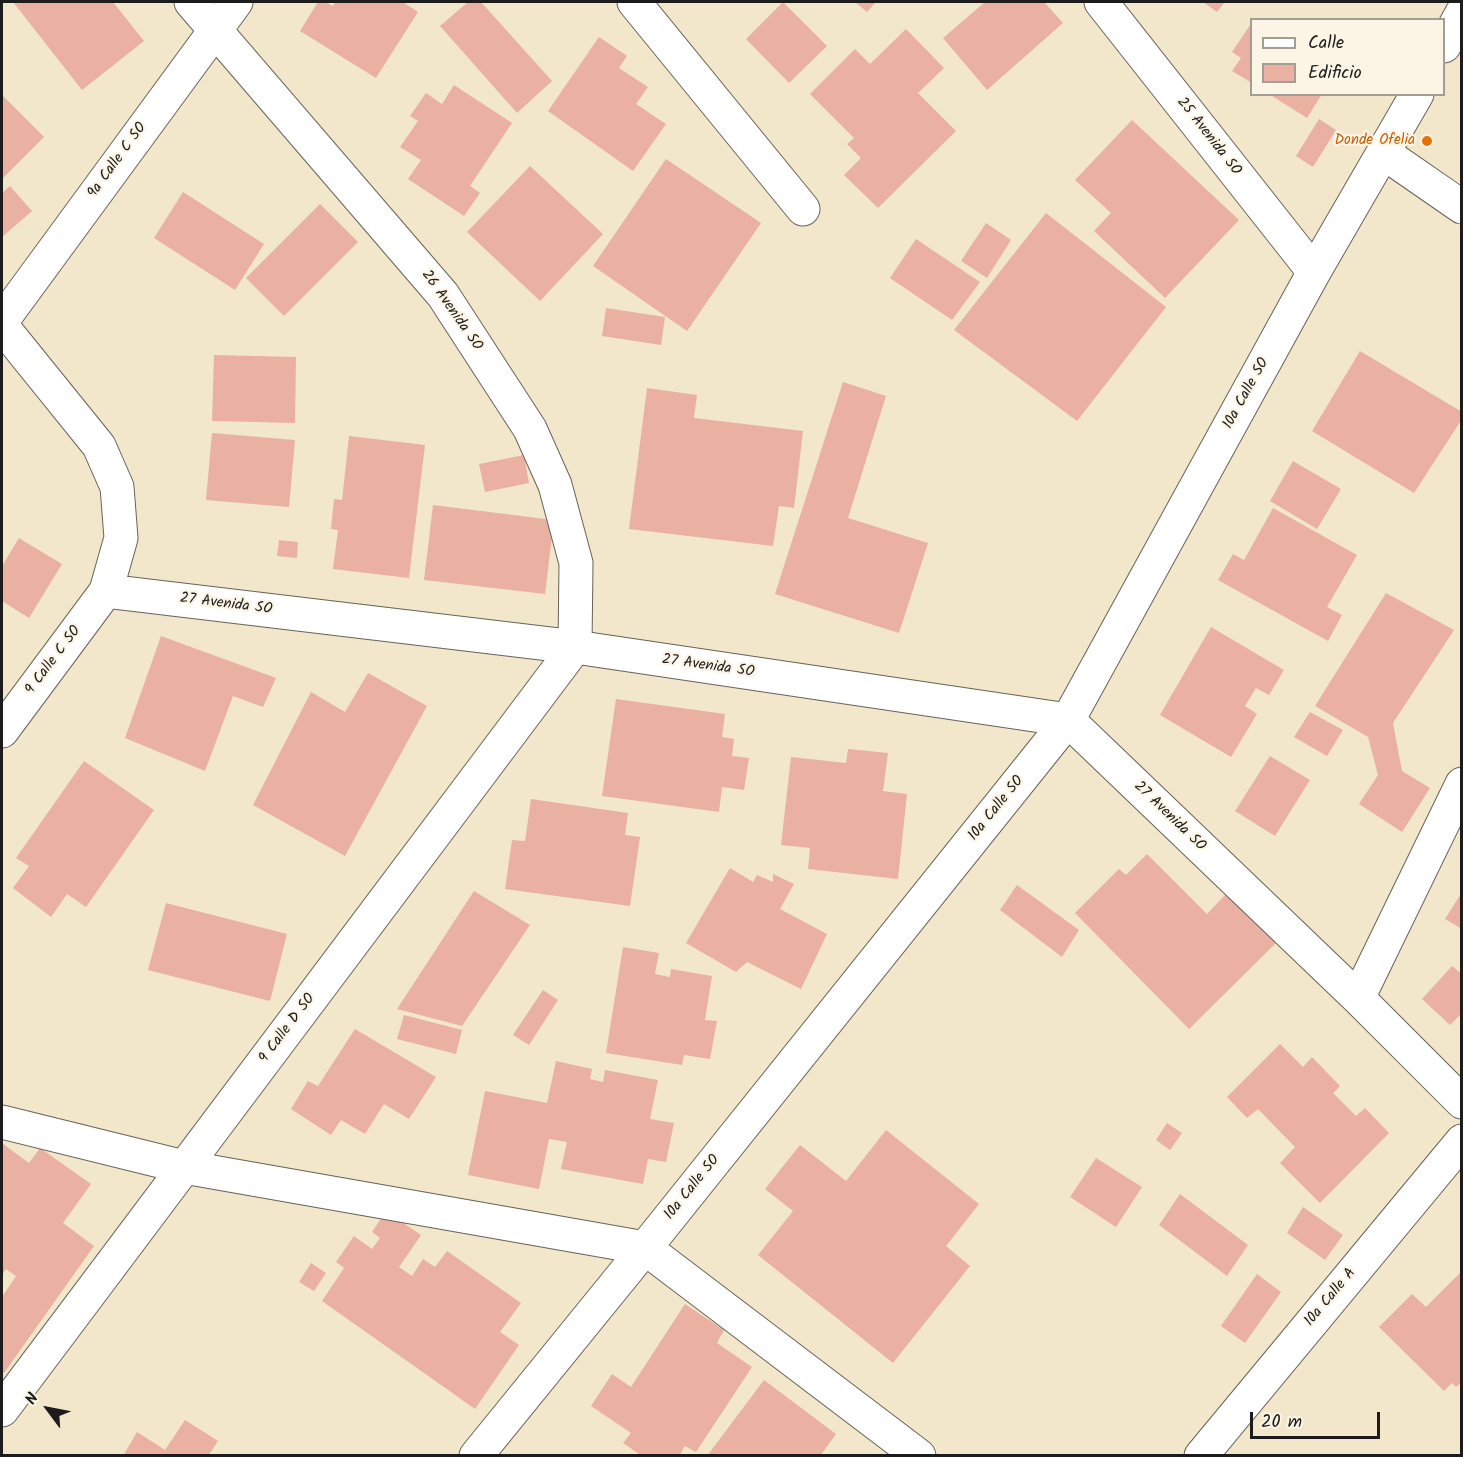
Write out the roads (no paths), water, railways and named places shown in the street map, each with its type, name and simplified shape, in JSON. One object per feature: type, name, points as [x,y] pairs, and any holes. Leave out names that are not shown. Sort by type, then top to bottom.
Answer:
[{"type":"street","name":"26 Avenida SO","points":[[191,2],[216,28],[443,295],[530,429],[555,485],[576,563],[574,647]]},
{"type":"street","name":"9a Calle C SO","points":[[2,321],[236,2]]},
{"type":"street","points":[[634,2],[803,209]]},
{"type":"street","name":"25 Avenida SO","points":[[1101,2],[1314,272]]},
{"type":"street","points":[[1445,42],[1461,13]]},
{"type":"street","name":"10a Calle SO","points":[[476,1455],[1068,720],[1314,272],[1416,96]]},
{"type":"street","points":[[1384,153],[1461,207]]},
{"type":"street","points":[[2,326],[99,446],[117,487],[121,538],[106,591]]},
{"type":"street","name":"27 Avenida SO","points":[[106,591],[574,647],[1068,720],[1358,998],[1461,1102]]},
{"type":"street","name":"9 Calle C SO","points":[[2,731],[106,591]]},
{"type":"street","name":"9 Calle D SO","points":[[2,1410],[574,647]]},
{"type":"street","points":[[1358,998],[1461,784]]},
{"type":"street","points":[[2,1122],[184,1167],[645,1248],[919,1455]]},
{"type":"street","name":"10a Calle A","points":[[1200,1455],[1461,1141]]},
{"type":"place","name":"Donde Ofelia","points":[[1427,141]]}]
